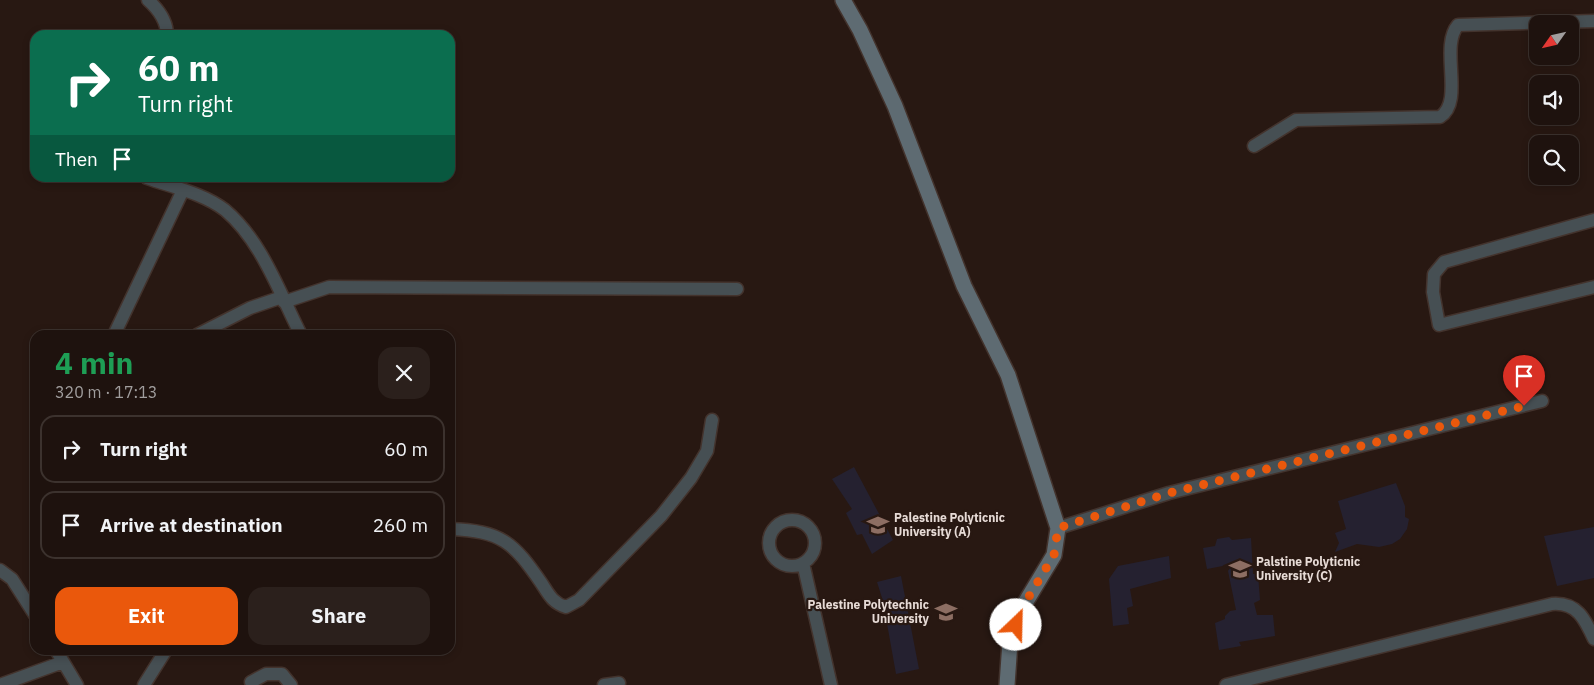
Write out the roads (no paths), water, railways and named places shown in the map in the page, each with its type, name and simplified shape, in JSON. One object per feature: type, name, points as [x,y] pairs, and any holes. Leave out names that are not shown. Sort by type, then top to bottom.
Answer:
[{"type":"street","points":[[148,0],[163,18],[167,30]]},
{"type":"street","points":[[843,0],[860,30],[895,106],[964,286],[1008,375],[1058,528],[1054,555],[1022,608],[1010,642],[1007,685]]},
{"type":"street","points":[[1254,146],[1296,120],[1434,118],[1443,115],[1450,103],[1451,39],[1458,25],[1594,21]]},
{"type":"street","points":[[159,182],[203,197],[224,210],[239,224],[258,250],[298,330]]},
{"type":"street","points":[[116,330],[183,190]]},
{"type":"street","points":[[1594,220],[1444,262],[1434,274],[1433,292],[1440,325],[1594,287]]},
{"type":"street","points":[[207,330],[250,308],[329,287],[737,289]]},
{"type":"street","points":[[1058,528],[1169,493],[1542,401]]},
{"type":"street","points":[[455,529],[478,530],[505,539],[525,559],[555,603],[566,607],[579,600],[661,516],[691,478],[707,451],[712,420]]},
{"type":"street","points":[[803,563],[831,685]]},
{"type":"street","points":[[0,570],[12,579],[30,607]]},
{"type":"street","points":[[1226,685],[1552,604],[1566,605],[1578,612],[1587,623],[1594,639]]},
{"type":"street","points":[[59,655],[77,685]]},
{"type":"street","points":[[144,685],[163,655]]},
{"type":"street","points":[[0,685],[64,662]]},
{"type":"street","points":[[251,682],[266,674],[282,674],[291,685]]},
{"type":"street","points":[[604,685],[620,683]]},
{"type":"place","name":"Palestine Polyticnic University (A)","points":[[878,525]]},
{"type":"place","name":"Palstine Polyticnic University (C)","points":[[1240,569]]},
{"type":"place","name":"Palestine Polytechnic University","points":[[946,612]]}]
